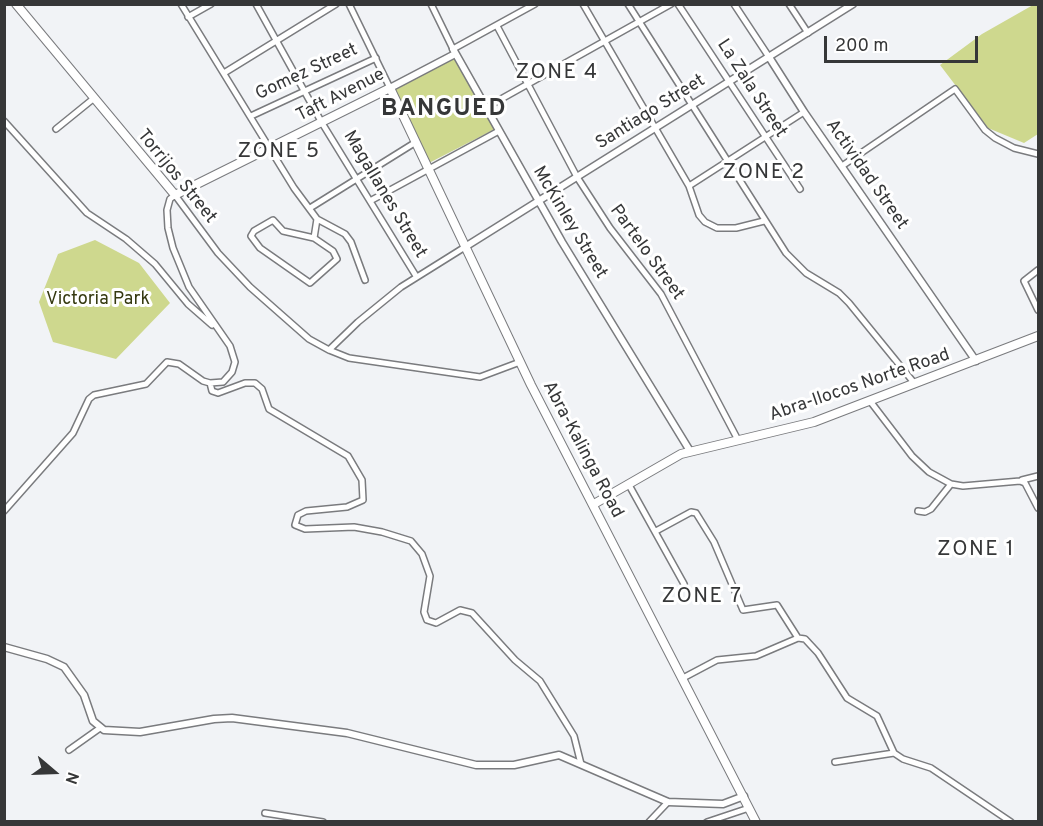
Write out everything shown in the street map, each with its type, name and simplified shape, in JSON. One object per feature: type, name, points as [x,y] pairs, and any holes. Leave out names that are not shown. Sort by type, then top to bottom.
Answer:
[{"type":"main road","name":"Torrijos Street","points":[[16,4],[175,195]]},
{"type":"main road","name":"Taft Avenue","points":[[175,195],[390,88]]},
{"type":"main road","name":"Abra-Kalinga Road","points":[[390,88],[520,362],[756,822]]},
{"type":"main road","name":"Abra-Ilocos Norte Road","points":[[594,504],[690,451],[706,450],[738,440],[779,432],[870,401],[1038,336]]},
{"type":"street","points":[[181,4],[270,149],[317,219],[349,238],[365,280]]},
{"type":"street","points":[[189,17],[211,4]]},
{"type":"street","name":"Magallanes Street","points":[[256,4],[322,123],[416,276]]},
{"type":"street","points":[[224,73],[336,4]]},
{"type":"street","points":[[349,4],[390,88]]},
{"type":"street","name":"McKinley Street","points":[[431,4],[497,132],[690,451]]},
{"type":"street","name":"Taft Avenue","points":[[390,88],[535,4]]},
{"type":"street","points":[[583,4],[689,186],[695,210],[711,226],[736,228],[764,221]]},
{"type":"street","points":[[628,4],[726,162],[786,253],[806,273],[839,293],[849,303],[915,384]]},
{"type":"street","points":[[485,108],[640,23],[670,4]]},
{"type":"street","name":"La Zala Street","points":[[678,4],[800,189]]},
{"type":"street","name":"Actividad Street","points":[[734,4],[804,112],[976,361]]},
{"type":"street","points":[[789,4],[808,33]]},
{"type":"street","name":"Santiago Street","points":[[465,247],[853,4]]},
{"type":"street","name":"Partelo Street","points":[[497,26],[577,177],[610,228],[661,294],[738,440]]},
{"type":"street","name":"Gomez Street","points":[[251,116],[376,58]]},
{"type":"street","points":[[842,166],[955,89],[986,130],[995,138],[1014,148],[1038,154]]},
{"type":"street","points":[[56,129],[93,99]]},
{"type":"street","points":[[689,186],[804,112]]},
{"type":"street","points":[[4,121],[87,213],[148,258],[188,304],[216,327]]},
{"type":"street","points":[[370,201],[429,171],[497,132]]},
{"type":"street","points":[[310,208],[416,142]]},
{"type":"street","points":[[4,511],[73,433],[94,395],[146,384],[167,362],[179,364],[203,381],[210,383],[223,382],[235,367],[230,346],[189,287],[173,248],[168,228],[167,210],[175,195]]},
{"type":"street","name":"Torrijos Street","points":[[175,195],[218,253],[250,287],[309,339],[329,350],[349,358],[480,376],[520,362]]},
{"type":"street","points":[[314,238],[317,219]]},
{"type":"street","points":[[273,220],[282,231],[314,238],[333,251],[337,259],[310,283],[260,248],[251,235],[273,220]]},
{"type":"street","points":[[329,350],[358,322],[416,276],[465,247]]},
{"type":"street","points":[[1038,270],[1024,282],[1038,307]]},
{"type":"street","points":[[210,383],[212,391],[218,393],[245,383],[260,385],[270,410],[348,456],[362,480],[365,493],[363,500],[347,507],[306,511],[298,515],[295,525],[305,529],[354,527],[411,541],[422,554],[430,576],[430,587],[424,612],[427,620],[436,623],[460,610],[472,613],[515,660],[540,681],[574,736],[580,764]]},
{"type":"street","points":[[870,401],[921,465],[951,484],[969,486],[1038,476]]},
{"type":"street","points":[[1020,480],[1025,483],[1038,508]]},
{"type":"street","points":[[918,511],[925,512],[931,509],[951,484]]},
{"type":"street","points":[[629,485],[684,584]]},
{"type":"street","points":[[656,531],[691,512],[696,513],[714,542],[741,609],[747,611],[777,605],[798,638],[808,642],[818,653],[847,698],[877,716],[894,753],[903,759],[931,768],[1011,822]]},
{"type":"street","points":[[683,678],[717,660],[756,656],[798,638]]},
{"type":"street","points":[[4,647],[47,659],[64,668],[80,688],[93,722],[100,728],[140,732],[214,718],[232,718],[347,733],[476,765],[514,765],[556,755],[668,802],[723,804],[744,796]]},
{"type":"street","points":[[69,750],[100,728]]},
{"type":"street","points":[[835,762],[894,753]]},
{"type":"street","points":[[649,822],[668,802]]},
{"type":"street","points":[[707,822],[710,819],[722,820],[749,808]]},
{"type":"street","points":[[265,813],[323,822]]},
{"type":"green space","points":[[1033,5],[1038,5],[1038,134],[1024,143],[988,128],[940,65],[982,34]]},
{"type":"green space","points":[[454,58],[495,129],[429,163],[395,90]]},
{"type":"green space","name":"Victoria Park","points":[[95,240],[139,263],[170,303],[116,359],[53,342],[39,302],[58,254]]},
{"type":"district","name":"ZONE 4","points":[[557,74]]},
{"type":"district","name":"BANGUED","points":[[444,110]]},
{"type":"district","name":"ZONE 5","points":[[279,153]]},
{"type":"district","name":"ZONE 2","points":[[764,174]]},
{"type":"district","name":"ZONE 1","points":[[976,551]]},
{"type":"district","name":"ZONE 7","points":[[702,598]]}]
